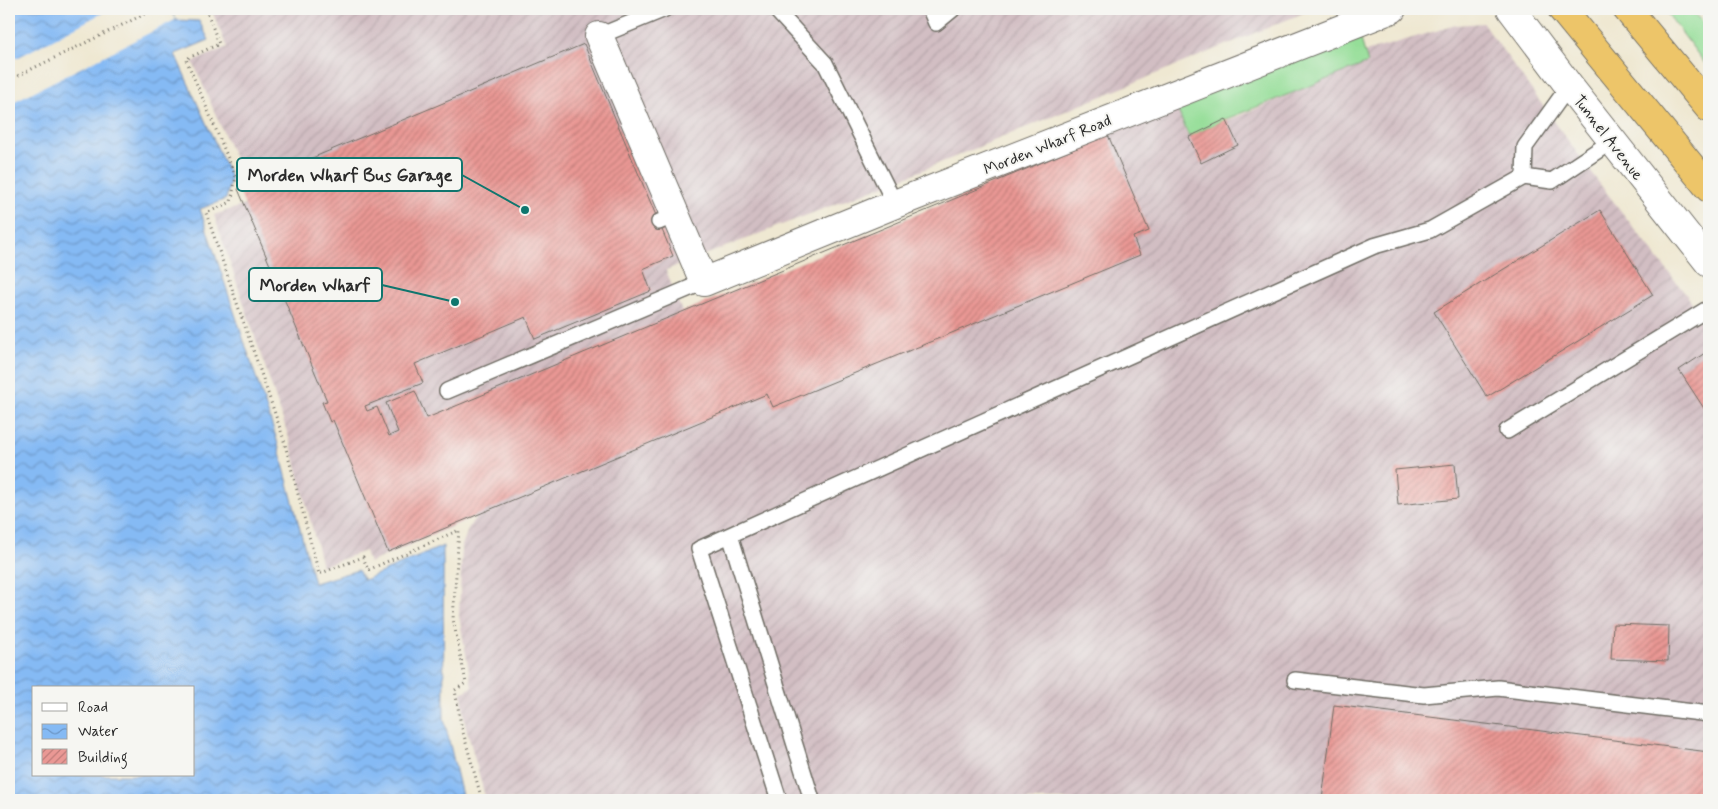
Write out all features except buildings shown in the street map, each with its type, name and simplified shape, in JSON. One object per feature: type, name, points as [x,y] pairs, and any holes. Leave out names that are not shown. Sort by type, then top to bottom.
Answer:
[{"type":"highway","points":[[1562,9],[1709,188]]},
{"type":"highway","points":[[1627,9],[1709,108]]},
{"type":"street","name":"Morden Wharf Road","points":[[704,282],[895,204],[1392,9]]},
{"type":"street","name":"Tunnel Avenue","points":[[1511,9],[1569,86],[1709,263]]},
{"type":"street","points":[[599,36],[609,80],[667,219],[704,282]]},
{"type":"lane","points":[[599,36],[665,9]]},
{"type":"lane","points":[[775,9],[825,63],[895,204]]},
{"type":"lane","points":[[930,9],[936,23],[954,9]]},
{"type":"lane","points":[[1524,178],[1525,147],[1569,86]]},
{"type":"lane","points":[[780,800],[699,549],[1374,246],[1430,230],[1524,178],[1552,180],[1612,141]]},
{"type":"lane","points":[[447,391],[704,282]]},
{"type":"lane","points":[[1508,431],[1709,308]]},
{"type":"lane","points":[[730,535],[812,800]]},
{"type":"lane","points":[[1295,680],[1424,695],[1498,688],[1709,714]]},
{"type":"path","points":[[9,80],[155,9]]},
{"type":"path","points":[[206,9],[219,44],[186,59],[236,177],[231,202],[206,213],[283,437],[319,574],[363,558],[368,570],[459,530],[453,619],[466,683],[455,690],[461,725],[482,800]]},
{"type":"shaded area","points":[[211,9],[1313,9],[918,172],[666,270],[682,312],[1176,106],[1188,137],[1368,62],[1365,52],[1456,25],[1483,23],[1596,179],[1709,324],[1709,800],[486,800],[465,723],[462,693],[472,687],[459,616],[462,546],[468,529],[476,516],[369,563],[365,551],[322,566],[290,441],[214,215],[245,205],[238,189],[246,185],[193,62],[227,47]]},
{"type":"green space","points":[[1664,9],[1688,9],[1709,27],[1709,69]]},
{"type":"green space","points":[[1359,33],[1368,63],[1226,119],[1189,137],[1176,106]]},
{"type":"water","points":[[9,9],[170,9],[176,20],[199,21],[209,40],[175,54],[231,178],[226,199],[200,209],[276,437],[314,583],[358,570],[364,580],[443,546],[444,719],[463,800],[9,800]]},
{"type":"pier","points":[[110,9],[170,9],[175,20],[9,104],[9,55],[17,58]]},
{"type":"place","name":"Morden Wharf Bus Garage","points":[[525,210]]},
{"type":"place","name":"Morden Wharf","points":[[455,302]]}]
